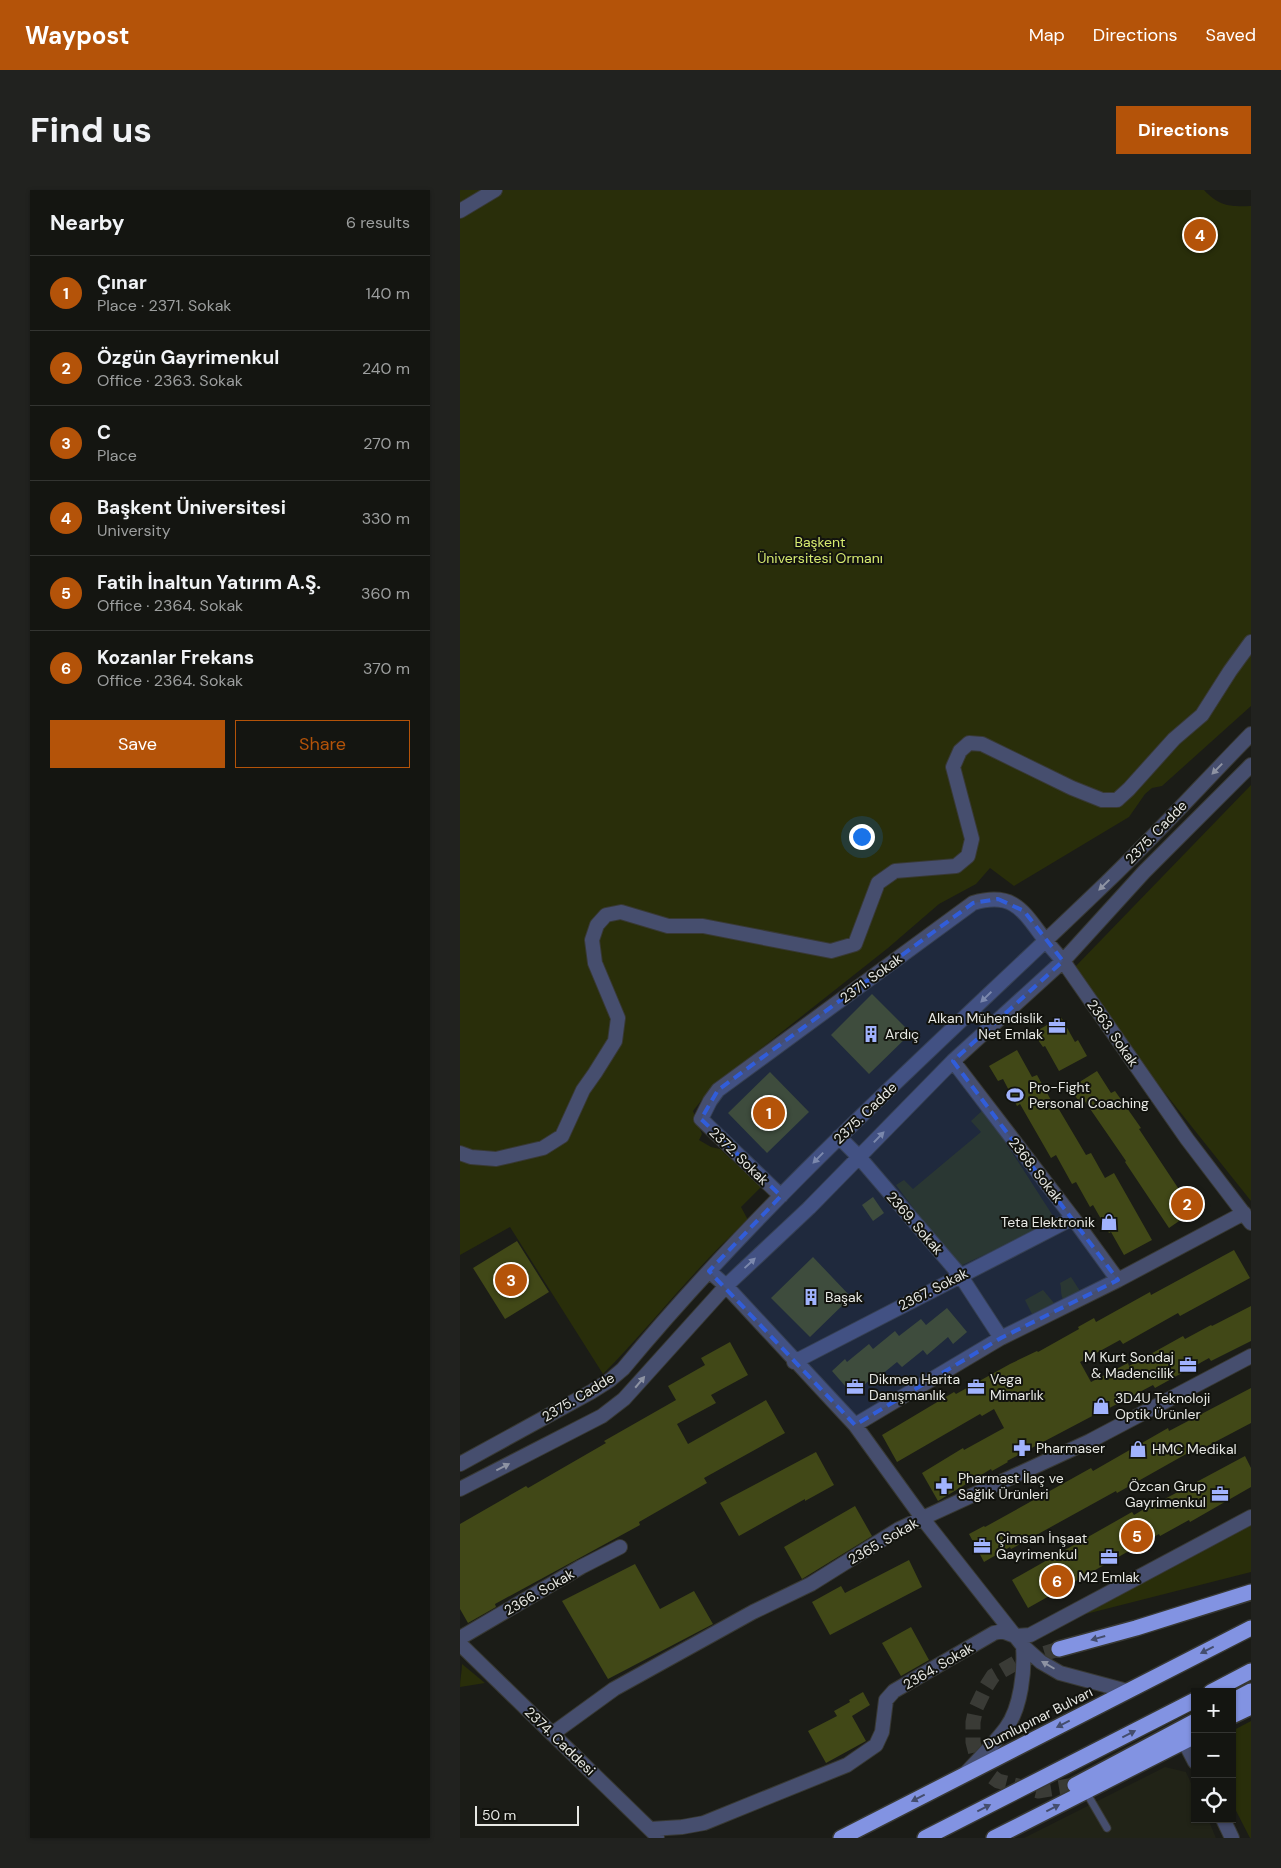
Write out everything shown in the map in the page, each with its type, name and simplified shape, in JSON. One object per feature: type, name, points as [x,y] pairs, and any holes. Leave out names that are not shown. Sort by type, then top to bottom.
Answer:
[{"type":"highway","points":[[1059,1649],[1136,1628],[1251,1592]]},
{"type":"highway","name":"Dumlupınar Bulvarı","points":[[841,1838],[1251,1628]]},
{"type":"highway","points":[[1219,1688],[1251,1672]]},
{"type":"highway","points":[[1236,1699],[1251,1691]]},
{"type":"highway","points":[[925,1838],[1191,1702]]},
{"type":"highway","points":[[1236,1714],[1251,1707]]},
{"type":"highway","points":[[994,1838],[1191,1723]]},
{"type":"highway","points":[[1080,1788],[1190,1738]]},
{"type":"street","points":[[460,211],[495,190]]},
{"type":"street","points":[[460,1153],[471,1157],[496,1159],[543,1148],[562,1136],[583,1090],[596,1073],[615,1041],[618,1018],[595,963],[592,940],[597,925],[606,915],[621,912],[668,926],[703,926],[831,952],[855,944],[878,883],[895,871],[956,866],[968,856],[972,839],[953,767],[960,751],[969,743],[982,744],[1102,800],[1117,800],[1129,790],[1174,738],[1202,715],[1251,642]]},
{"type":"street","name":"2375. Cadde","points":[[460,1464],[610,1380],[623,1369],[709,1271],[781,1196],[1130,859],[1251,734]]},
{"type":"street","name":"2375. Cadde","points":[[460,1489],[614,1408],[638,1386],[726,1286],[809,1208],[953,1061],[1063,961],[1144,872],[1251,765]]},
{"type":"street","name":"2371. Sokak","points":[[703,1113],[718,1090],[973,904],[988,899],[998,899],[1010,903],[1024,912],[1046,940]]},
{"type":"street","name":"2363. Sokak","points":[[1046,940],[1063,961],[1187,1139],[1247,1218]]},
{"type":"street","name":"2368. Sokak","points":[[953,1061],[1118,1280]]},
{"type":"street","name":"2372. Sokak","points":[[703,1113],[702,1119],[708,1127],[781,1196]]},
{"type":"street","name":"2369. Sokak","points":[[840,1137],[960,1275],[1001,1338]]},
{"type":"street","name":"2367. Sokak","points":[[794,1362],[1073,1218]]},
{"type":"street","points":[[855,1426],[1001,1338],[1247,1218]]},
{"type":"street","points":[[709,1271],[726,1286],[855,1426],[923,1519],[1019,1641],[1041,1662],[1060,1673],[1127,1691]]},
{"type":"street","name":"2365. Sokak","points":[[552,1734],[614,1689],[753,1612],[811,1584],[899,1529],[1090,1441],[1251,1356]]},
{"type":"street","name":"2364. Sokak","points":[[655,1834],[704,1823],[847,1765],[876,1745],[882,1732],[886,1700],[894,1691],[994,1633],[1002,1631],[1019,1641],[1251,1518]]},
{"type":"street","name":"2366. Sokak","points":[[460,1638],[581,1567],[620,1547]]},
{"type":"street","points":[[964,1775],[1007,1727],[1012,1716],[1025,1665],[1019,1641]]},
{"type":"street","name":"2374. Caddesi","points":[[460,1644],[655,1834]]},
{"type":"street","points":[[1225,1823],[1232,1838]]},
{"type":"lane","points":[[1080,1788],[1107,1828]]},
{"type":"highlighted area","points":[[998,899],[1024,911],[1063,961],[953,1061],[1118,1280],[1001,1338],[855,1425],[709,1271],[781,1196],[701,1119],[718,1090],[973,903]]},
{"type":"shaded area","points":[[1165,1767],[1186,1772],[1191,1783],[1191,1823],[1210,1823],[1216,1838],[1024,1838]]},
{"type":"green space","name":"Başkent Üniversitesi Ormanı","points":[[460,190],[1204,190],[1225,204],[1251,206],[1251,706],[1162,786],[1152,788],[1145,794],[1129,817],[1014,886],[990,868],[976,884],[939,904],[888,948],[711,1088],[693,1111],[702,1134],[699,1140],[711,1147],[720,1149],[761,1187],[741,1207],[748,1220],[692,1276],[603,1374],[510,1227],[460,1255]]},
{"type":"green space","points":[[1251,785],[1251,1201],[1121,1038],[1075,967]]},
{"type":"green space","points":[[984,1109],[1053,1216],[1050,1224],[958,1267],[896,1185],[904,1180],[913,1189],[981,1132],[971,1121]]},
{"type":"green space","points":[[1071,1277],[1080,1291],[1063,1299],[1060,1283]]},
{"type":"green space","points":[[1043,1290],[1054,1303],[1032,1314],[1025,1300]]},
{"type":"green space","points":[[1251,1524],[1251,1572],[1074,1617]]},
{"type":"green space","points":[[462,1664],[485,1683],[460,1687]]},
{"type":"green space","points":[[1251,1721],[1251,1838],[1236,1811],[1236,1729]]},
{"type":"building","name":"Ardıç","points":[[872,994],[911,1033],[869,1074],[831,1035]]},
{"type":"building","points":[[1061,1017],[1075,1042],[1078,1040],[1087,1056],[1059,1071],[1045,1046],[1043,1047],[1033,1033]]},
{"type":"building","points":[[1017,1050],[1032,1077],[1037,1075],[1086,1155],[1091,1153],[1105,1178],[1114,1173],[1152,1240],[1124,1255],[1093,1205],[1090,1207],[1076,1182],[1072,1184],[1056,1155],[1051,1158],[1020,1104],[1017,1106],[1003,1079],[998,1081],[989,1066]]},
{"type":"building","points":[[1097,1071],[1111,1093],[1115,1091],[1141,1128],[1139,1129],[1184,1197],[1186,1196],[1195,1210],[1169,1228],[1084,1100],[1080,1103],[1070,1088]]},
{"type":"building","points":[[770,1072],[809,1112],[767,1153],[728,1113]]},
{"type":"building","points":[[873,1197],[884,1213],[873,1221],[862,1205]]},
{"type":"building","points":[[517,1241],[549,1292],[505,1319],[473,1268]]},
{"type":"building","points":[[1234,1250],[1250,1278],[1180,1316],[1178,1313],[1123,1344],[1120,1340],[1080,1362],[1091,1382],[1128,1363],[1129,1366],[1183,1336],[1185,1339],[1251,1306],[1251,1341],[1211,1361],[1209,1358],[1155,1388],[1153,1385],[1098,1413],[1007,1461],[992,1471],[991,1469],[938,1501],[922,1473],[963,1448],[964,1450],[1004,1428],[994,1409],[982,1416],[980,1414],[897,1462],[882,1435],[954,1392],[956,1394],[1010,1364],[1038,1352],[1079,1329],[1078,1327],[1094,1318],[1096,1322],[1150,1292],[1151,1295]]},
{"type":"building","name":"Başak","points":[[813,1257],[851,1297],[810,1337],[771,1298]]},
{"type":"building","points":[[947,1308],[967,1332],[953,1344],[948,1337],[927,1355],[923,1350],[902,1367],[897,1362],[875,1380],[873,1377],[853,1395],[832,1371],[845,1359],[847,1362],[869,1344],[873,1349],[895,1331],[899,1336],[921,1319],[926,1325]]},
{"type":"building","points":[[730,1342],[748,1375],[711,1395],[716,1403],[677,1424],[688,1444],[766,1400],[785,1433],[704,1478],[707,1483],[639,1522],[640,1525],[495,1604],[496,1607],[468,1623],[460,1609],[460,1524],[526,1486],[528,1488],[606,1443],[604,1441],[676,1400],[668,1386],[705,1365],[701,1358]]},
{"type":"building","points":[[1251,1388],[1251,1423],[1196,1452],[1195,1449],[1117,1493],[1116,1491],[984,1562],[969,1534],[1091,1468],[1093,1471],[1168,1428],[1169,1431]]},
{"type":"building","points":[[816,1452],[834,1485],[739,1536],[720,1503]]},
{"type":"building","points":[[1245,1456],[1251,1468],[1251,1487],[1190,1522],[1189,1520],[1160,1536],[1159,1534],[1028,1608],[1012,1580],[1132,1512],[1134,1515]]},
{"type":"building","points":[[855,1506],[872,1536],[802,1579],[784,1547]]},
{"type":"building","points":[[909,1560],[922,1587],[830,1635],[812,1602],[841,1586],[845,1593]]},
{"type":"building","points":[[635,1564],[660,1609],[694,1591],[713,1624],[608,1679],[562,1601]]},
{"type":"building","points":[[911,1627],[929,1660],[901,1676],[882,1643]]},
{"type":"building","points":[[863,1692],[870,1705],[852,1716],[866,1741],[826,1763],[808,1731],[837,1716],[834,1711]]},
{"type":"tunnel","points":[[1059,1649],[1019,1661],[993,1676],[976,1708],[973,1722],[973,1742],[977,1758],[987,1773],[998,1781],[1038,1791],[1075,1785]]},
{"type":"place","name":"Başkent Üniversitesi","points":[[1200,235]]},
{"type":"place","name":"Alkan Mühendislik Net Emlak","points":[[1057,1026]]},
{"type":"place","name":"Ardıç","points":[[871,1034]]},
{"type":"place","name":"Pro-Fight Personal Coaching","points":[[1015,1095]]},
{"type":"place","name":"Çınar","points":[[769,1113]]},
{"type":"place","name":"Özgün Gayrimenkul","points":[[1187,1204]]},
{"type":"place","name":"Teta Elektronik","points":[[1109,1222]]},
{"type":"place","name":"C","points":[[511,1280]]},
{"type":"place","name":"Başak","points":[[811,1297]]},
{"type":"place","name":"M Kurt Sondaj & Madencilik","points":[[1188,1365]]},
{"type":"place","name":"Dikmen Harita Danışmanlık","points":[[855,1387]]},
{"type":"place","name":"Vega Mimarlık","points":[[976,1387]]},
{"type":"place","name":"3D4U Teknoloji Optik Ürünler","points":[[1101,1406]]},
{"type":"place","name":"Pharmaser","points":[[1022,1448]]},
{"type":"place","name":"HMC Medikal","points":[[1138,1449]]},
{"type":"place","name":"Pharmast İlaç ve Sağlık Ürünleri","points":[[944,1486]]},
{"type":"place","name":"Özcan Grup Gayrimenkul","points":[[1220,1494]]},
{"type":"place","name":"Fatih İnaltun Yatırım A.Ş.","points":[[1137,1536]]},
{"type":"place","name":"Çimsan İnşaat Gayrimenkul","points":[[982,1546]]},
{"type":"place","name":"M2 Emlak","points":[[1109,1557]]},
{"type":"place","name":"Kozanlar Frekans","points":[[1057,1581]]}]
